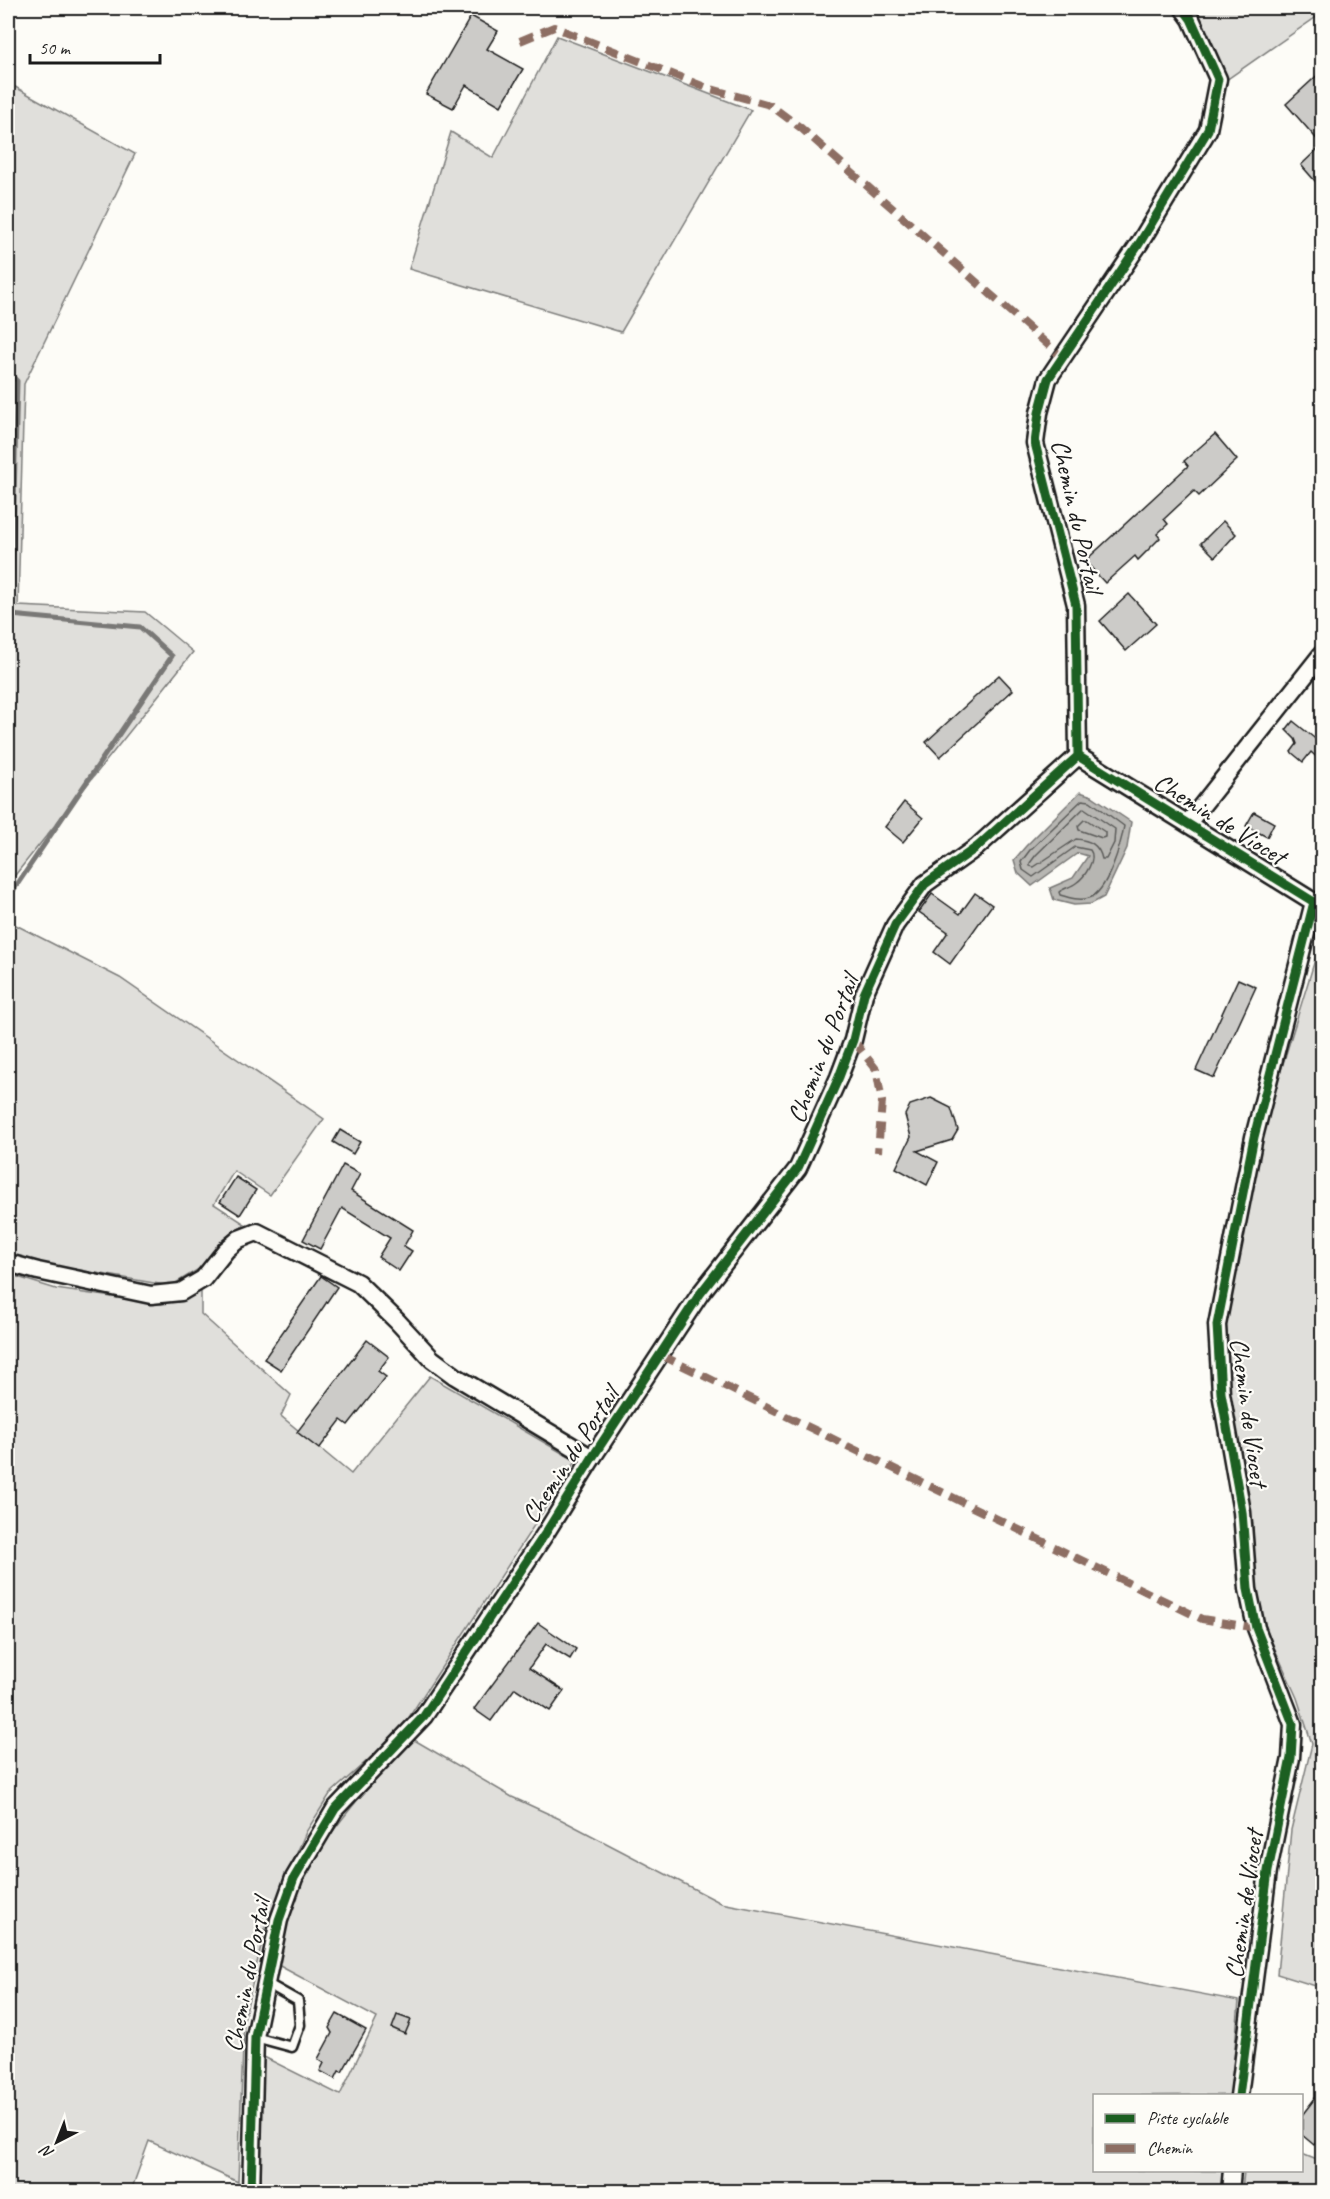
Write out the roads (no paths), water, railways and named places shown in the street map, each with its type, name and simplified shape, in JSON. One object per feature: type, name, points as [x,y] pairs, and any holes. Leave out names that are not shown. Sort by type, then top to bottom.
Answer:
[{"type":"street","name":"Chemin du Portail","points":[[251,2192],[255,2037],[279,1920],[294,1878],[335,1809],[424,1716],[700,1294],[798,1167],[839,1077],[853,1040],[864,994],[895,925],[925,884],[977,848],[1078,756],[1076,605],[1035,443],[1039,413],[1048,379],[1139,244],[1208,130],[1218,79],[1191,19],[1183,8]]},
{"type":"street","points":[[1188,823],[1323,654]]},
{"type":"street","name":"Chemin de Viocet","points":[[1078,756],[1318,905],[1254,1137],[1217,1325],[1221,1393],[1242,1512],[1248,1589],[1256,1628],[1293,1724],[1291,1758],[1268,1871],[1239,2094]]},
{"type":"street","points":[[8,1263],[150,1295],[181,1292],[203,1279],[226,1250],[239,1239],[257,1232],[358,1283],[432,1359],[455,1376],[592,1458]]},
{"type":"street","points":[[1230,2192],[1232,2172]]},
{"type":"lane","points":[[255,2037],[292,2047],[300,2025],[298,2001],[266,1983]]},
{"type":"water","points":[[1080,792],[1092,796],[1131,822],[1127,848],[1104,897],[1091,904],[1074,905],[1054,900],[1050,888],[1073,878],[1088,856],[1078,853],[1032,886],[1018,873],[1014,860]]},
{"type":"waterway","points":[[8,372],[17,381],[11,615],[140,627],[172,656],[8,898]]}]
